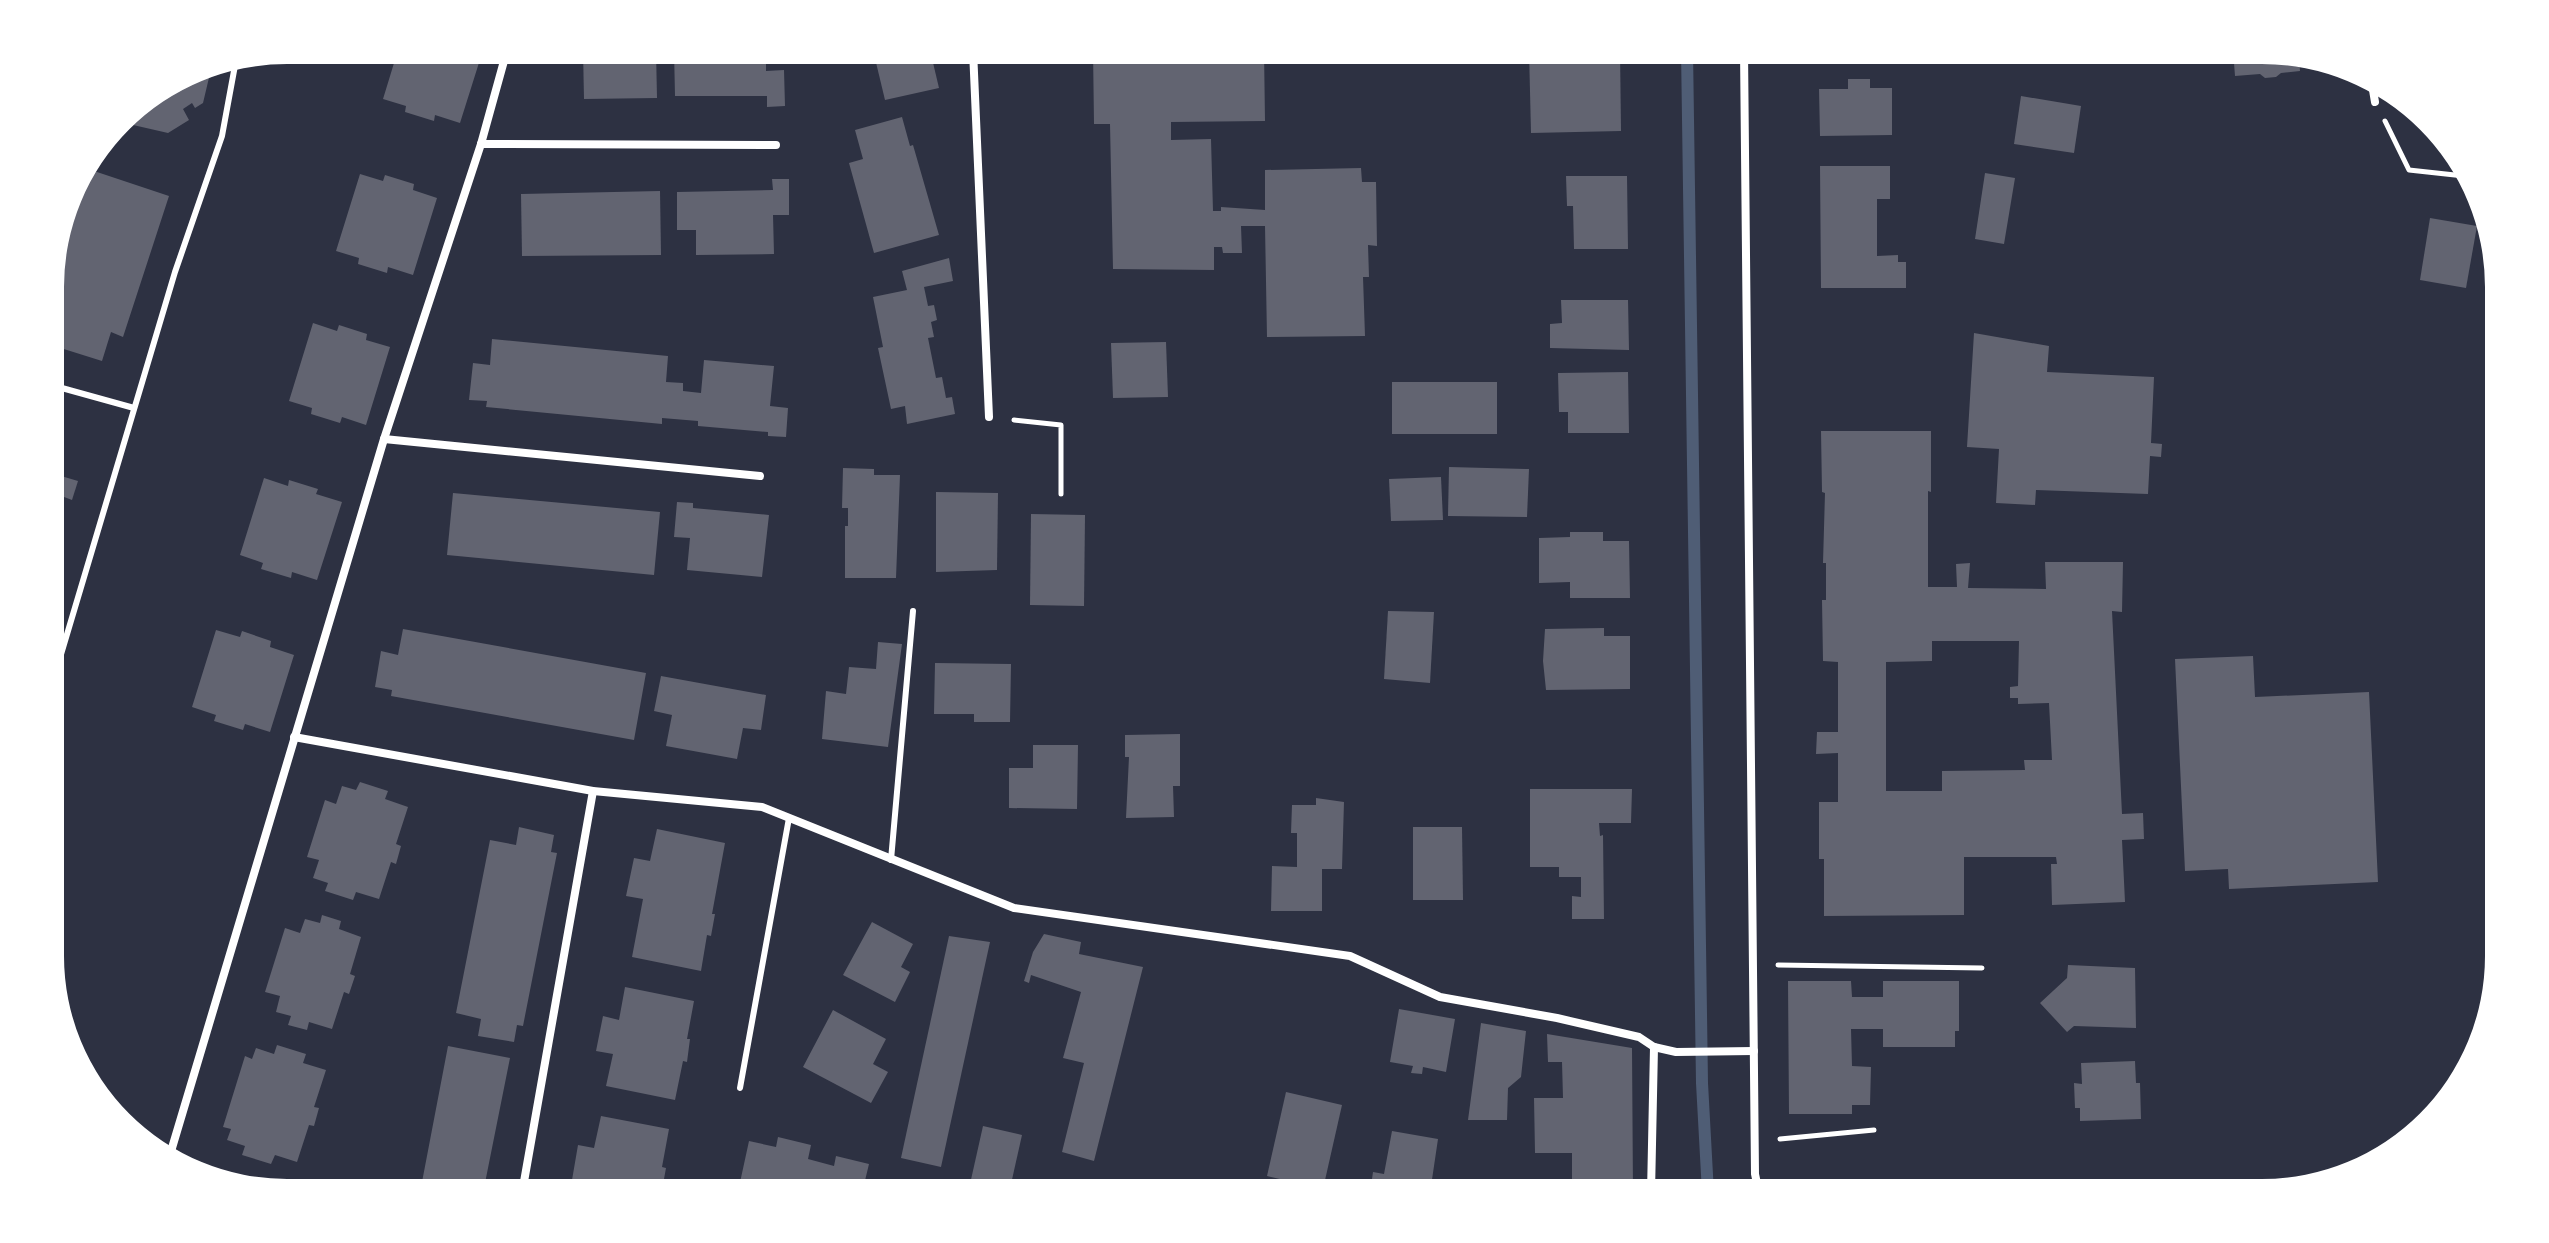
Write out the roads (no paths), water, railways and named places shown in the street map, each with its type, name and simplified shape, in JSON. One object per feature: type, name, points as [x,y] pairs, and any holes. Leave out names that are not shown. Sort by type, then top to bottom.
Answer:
[{"type":"street","points":[[172,1147],[384,439],[481,144],[503,64]]},
{"type":"street","points":[[974,64],[989,417]]},
{"type":"street","points":[[1744,64],[1756,1179]]},
{"type":"street","points":[[2374,94],[2375,102]]},
{"type":"street","points":[[481,144],[776,145]]},
{"type":"street","points":[[384,439],[760,476]]},
{"type":"street","points":[[294,737],[593,791],[762,807],[1014,908],[1350,956],[1440,997],[1571,1021],[1639,1037],[1654,1047],[1676,1052],[1754,1051]]},
{"type":"street","points":[[524,1179],[593,791]]},
{"type":"street","points":[[1651,1179],[1654,1047]]},
{"type":"lane","points":[[64,644],[175,272],[222,136],[234,71]]},
{"type":"lane","points":[[64,389],[134,408]]},
{"type":"lane","points":[[891,860],[913,611]]},
{"type":"lane","points":[[740,1088],[789,818]]},
{"type":"waterway","points":[[1687,64],[1702,1083],[1707,1179]]}]
